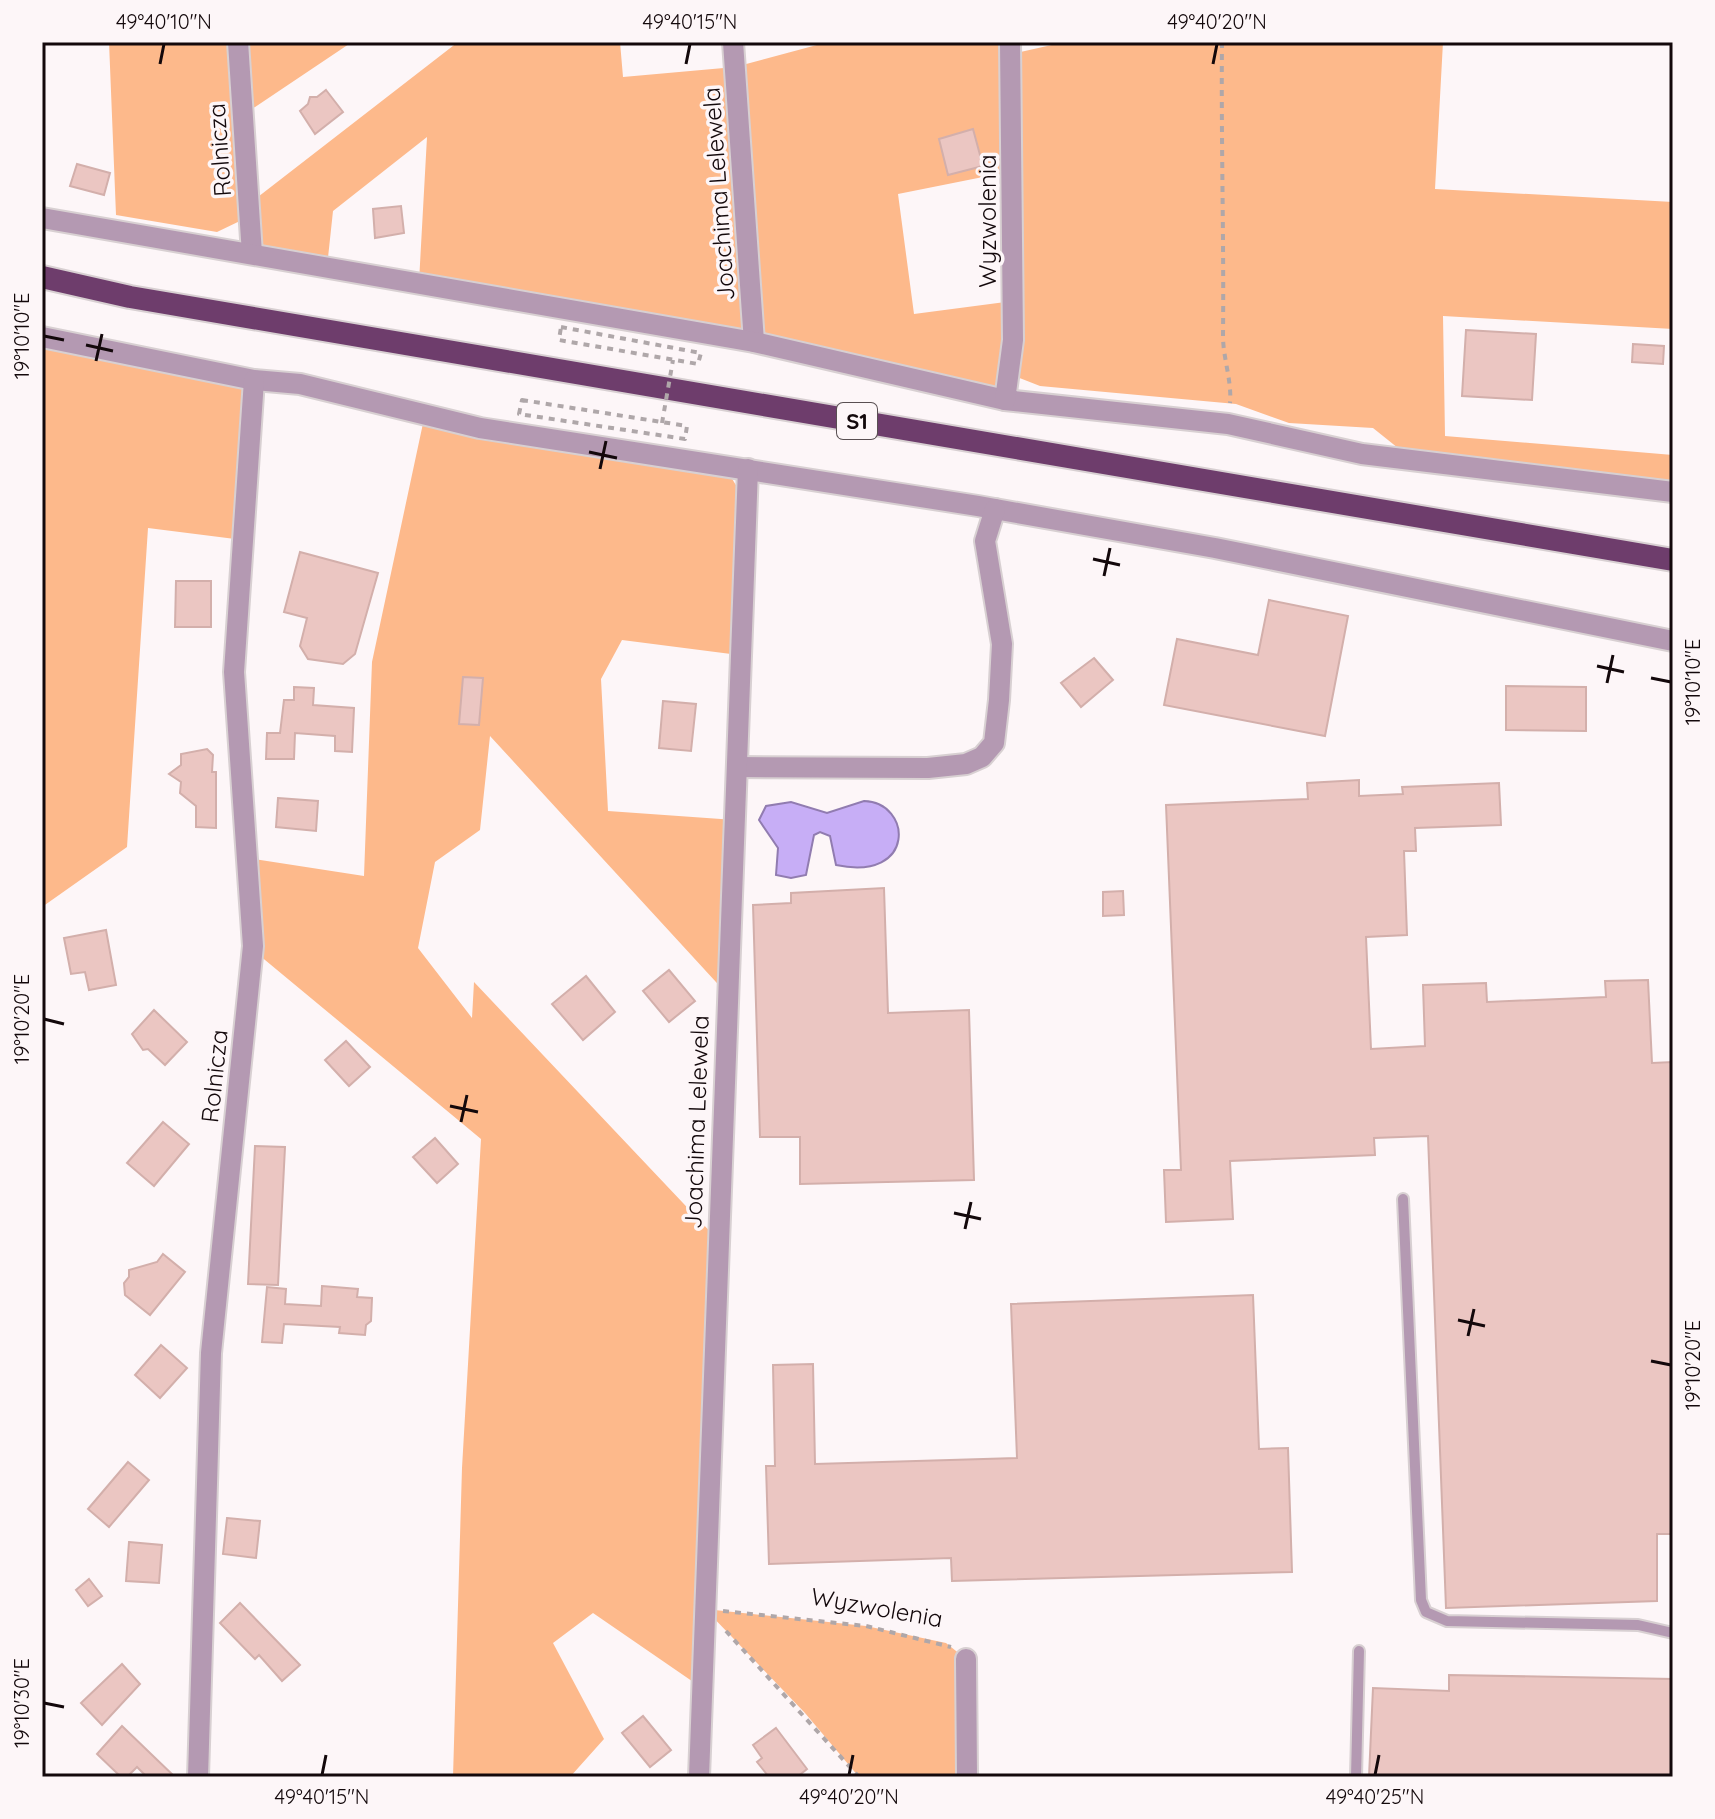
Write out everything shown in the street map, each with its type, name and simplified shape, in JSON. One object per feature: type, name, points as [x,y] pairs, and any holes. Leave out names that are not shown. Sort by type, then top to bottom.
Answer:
[{"type":"highway","name":"S1","points":[[42,277],[130,297],[1673,560]]},
{"type":"street","name":"Rolnicza","points":[[238,42],[252,254]]},
{"type":"street","name":"Joachima Lelewela","points":[[733,42],[754,342]]},
{"type":"street","name":"Wyzwolenia","points":[[1005,400],[1013,340],[1010,42]]},
{"type":"street","points":[[42,218],[79,228],[252,254],[754,342],[1005,400],[1228,424],[1362,454],[1673,492]]},
{"type":"street","points":[[42,337],[254,380],[300,384],[480,428],[995,509],[1215,548],[1673,641]]},
{"type":"street","name":"Rolnicza","points":[[198,1777],[211,1353],[253,946],[234,672],[254,380]]},
{"type":"street","name":"Joachima Lelewela","points":[[699,1777],[748,469]]},
{"type":"street","points":[[737,767],[928,768],[966,764],[982,757],[994,743],[999,700],[999,613],[985,541],[995,509]]},
{"type":"street","points":[[966,1659],[967,1777]]},
{"type":"lane","points":[[1403,1199],[1421,1600],[1426,1612],[1447,1621],[1638,1625],[1673,1633]]},
{"type":"lane","points":[[1356,1777],[1359,1651]]},
{"type":"path","points":[[1222,42],[1220,221],[1226,274],[1223,339],[1231,395],[1228,424]]},
{"type":"path","points":[[561,327],[701,353],[698,364],[673,360],[559,340],[561,327]]},
{"type":"path","points":[[662,423],[673,360]]},
{"type":"path","points":[[522,400],[662,423],[687,426],[685,439],[519,414],[522,400]]},
{"type":"path","points":[[705,1609],[805,1713],[859,1777]]},
{"type":"path","name":"Wyzwolenia","points":[[705,1609],[866,1626],[946,1643],[966,1659]]},
{"type":"shaded area","points":[[109,42],[352,42],[243,115],[249,204],[458,42],[620,42],[623,77],[735,67],[828,42],[1009,42],[1011,54],[1065,42],[1443,42],[1435,189],[1673,202],[1673,329],[1443,316],[1445,436],[1673,455],[1673,483],[1403,452],[1373,428],[1289,423],[1236,404],[1040,386],[1017,377],[1005,400],[419,282],[427,137],[333,211],[327,267],[252,254],[242,220],[217,232],[116,215]],"holes":[[[1013,171],[1013,301],[914,314],[898,194]]]},
{"type":"shaded area","points":[[42,337],[254,380],[243,540],[148,528],[127,847],[42,907]]},
{"type":"shaded area","points":[[425,414],[536,437],[535,448],[731,477],[737,487],[731,654],[622,640],[601,679],[608,811],[735,820],[727,994],[490,736],[480,830],[435,862],[418,948],[472,1018],[474,982],[718,1240],[705,1609],[866,1626],[946,1643],[966,1659],[967,1777],[859,1777],[805,1713],[706,1610],[702,1688],[593,1613],[553,1643],[604,1739],[570,1777],[453,1777],[462,1468],[481,1139],[259,955],[247,858],[364,876],[372,662]]},
{"type":"shaded area","points":[[864,801],[880,805],[891,814],[898,826],[898,840],[893,852],[881,862],[862,867],[836,865],[830,836],[820,832],[814,835],[806,875],[791,878],[776,875],[778,848],[759,820],[766,806],[791,802],[827,813]]},
{"type":"building","points":[[326,90],[343,112],[315,134],[300,111],[308,104],[310,97],[317,97]]},
{"type":"building","points":[[973,129],[983,166],[948,175],[939,139]]},
{"type":"building","points":[[77,164],[110,173],[104,195],[70,186]]},
{"type":"building","points":[[401,206],[404,233],[375,238],[373,209]]},
{"type":"building","points":[[1466,330],[1536,334],[1532,400],[1462,396]]},
{"type":"building","points":[[1633,344],[1664,346],[1663,364],[1632,362]]},
{"type":"building","points":[[300,552],[378,573],[355,654],[343,664],[308,659],[300,646],[307,618],[284,612]]},
{"type":"building","points":[[176,581],[211,581],[211,627],[175,627]]},
{"type":"building","points":[[1269,600],[1348,616],[1325,736],[1164,705],[1177,639],[1258,655]]},
{"type":"building","points":[[1094,658],[1113,680],[1081,707],[1061,683]]},
{"type":"building","points":[[463,677],[483,678],[479,725],[459,724]]},
{"type":"building","points":[[1506,686],[1586,687],[1586,731],[1506,730]]},
{"type":"building","points":[[294,687],[314,688],[313,705],[354,708],[352,752],[335,751],[335,736],[295,733],[294,759],[266,759],[267,733],[280,733],[284,700],[294,700]]},
{"type":"building","points":[[663,701],[696,704],[691,751],[659,748]]},
{"type":"building","points":[[207,749],[213,755],[212,772],[216,772],[216,828],[196,827],[196,806],[180,793],[181,782],[169,774],[181,765],[181,754]]},
{"type":"building","points":[[1359,780],[1359,796],[1403,794],[1402,787],[1499,783],[1501,825],[1415,828],[1416,851],[1404,851],[1407,935],[1366,937],[1371,1049],[1425,1046],[1423,985],[1486,983],[1487,1002],[1606,997],[1605,981],[1648,980],[1652,1063],[1673,1062],[1673,1534],[1657,1534],[1657,1601],[1446,1608],[1428,1136],[1374,1138],[1375,1155],[1230,1161],[1233,1219],[1166,1222],[1164,1170],[1181,1170],[1166,805],[1308,799],[1307,783]]},
{"type":"building","points":[[278,798],[318,801],[316,831],[276,827]]},
{"type":"building","points":[[884,888],[888,1013],[969,1010],[974,1180],[800,1184],[800,1137],[760,1137],[753,905],[791,903],[791,893]]},
{"type":"building","points":[[1123,891],[1124,915],[1103,916],[1103,892]]},
{"type":"building","points":[[106,930],[116,985],[89,990],[85,972],[71,974],[64,938]]},
{"type":"building","points":[[669,970],[695,1001],[669,1022],[643,991]]},
{"type":"building","points":[[586,976],[615,1012],[583,1040],[552,1004]]},
{"type":"building","points":[[154,1010],[187,1042],[165,1065],[148,1049],[143,1050],[132,1034]]},
{"type":"building","points":[[346,1041],[370,1067],[349,1086],[325,1060]]},
{"type":"building","points":[[163,1122],[189,1144],[154,1186],[127,1163]]},
{"type":"building","points":[[435,1138],[458,1164],[437,1183],[413,1157]]},
{"type":"building","points":[[255,1146],[285,1147],[278,1285],[248,1284]]},
{"type":"building","points":[[163,1254],[185,1272],[150,1315],[125,1295],[124,1283],[129,1277],[129,1270],[157,1262]]},
{"type":"building","points":[[322,1286],[358,1289],[357,1297],[372,1298],[371,1321],[366,1325],[365,1335],[339,1333],[340,1327],[284,1324],[282,1343],[262,1342],[267,1287],[286,1289],[285,1304],[321,1306]]},
{"type":"building","points":[[1253,1295],[1259,1449],[1288,1448],[1292,1572],[952,1581],[951,1558],[769,1564],[766,1466],[775,1466],[773,1365],[813,1364],[815,1464],[1017,1458],[1011,1304]]},
{"type":"building","points":[[161,1345],[187,1368],[160,1398],[135,1375]]},
{"type":"building","points":[[128,1462],[149,1480],[109,1527],[88,1509]]},
{"type":"building","points":[[227,1518],[260,1521],[256,1558],[223,1554]]},
{"type":"building","points":[[129,1542],[162,1545],[159,1583],[126,1581]]},
{"type":"building","points":[[89,1579],[102,1596],[88,1606],[76,1590]]},
{"type":"building","points":[[240,1603],[300,1665],[282,1681],[259,1655],[255,1659],[220,1623]]},
{"type":"building","points":[[122,1664],[140,1684],[102,1725],[81,1703]]},
{"type":"building","points":[[1449,1675],[1673,1679],[1673,1777],[1369,1777],[1373,1688],[1449,1691]]},
{"type":"building","points":[[643,1716],[671,1750],[650,1767],[622,1733]]},
{"type":"building","points":[[122,1726],[175,1777],[147,1777],[137,1767],[127,1777],[121,1777],[97,1754]]},
{"type":"building","points":[[776,1728],[807,1769],[797,1777],[769,1777],[757,1762],[762,1758],[753,1745]]}]
